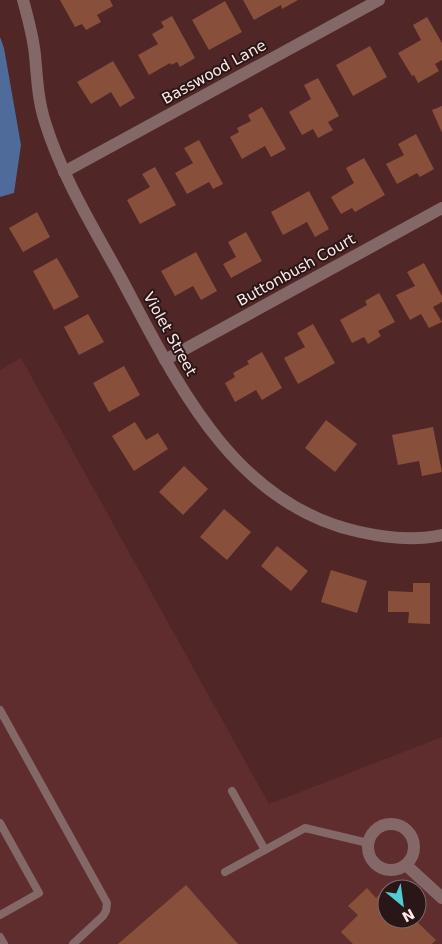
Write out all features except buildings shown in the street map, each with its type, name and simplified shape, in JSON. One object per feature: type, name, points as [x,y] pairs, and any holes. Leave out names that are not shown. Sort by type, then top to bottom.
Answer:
[{"type":"street","name":"Violet Street","points":[[23,0],[31,30],[37,84],[45,121],[64,172],[165,360],[196,410],[226,450],[251,475],[291,504],[325,522],[348,530],[376,535],[406,538],[442,535]]},
{"type":"street","name":"Basswood Lane","points":[[64,172],[379,0]]},
{"type":"street","name":"Buttonbush Court","points":[[165,360],[442,208]]},
{"type":"street","points":[[393,824],[401,826],[412,836],[414,844],[411,859],[406,865],[390,870],[382,869],[375,864],[370,857],[368,843],[377,829],[393,824]]},
{"type":"street","points":[[406,865],[442,898]]},
{"type":"lane","points":[[0,710],[106,903],[106,911],[103,916],[73,944]]},
{"type":"lane","points":[[232,791],[265,850]]},
{"type":"lane","points":[[0,823],[39,893],[0,916]]},
{"type":"lane","points":[[225,872],[305,828],[368,843]]},
{"type":"lane","points":[[0,937],[4,944]]},
{"type":"shaded area","points":[[21,358],[269,804],[442,737],[442,944],[0,944],[0,370]]},
{"type":"water","points":[[0,37],[4,48],[21,145],[14,193],[0,197]]}]
